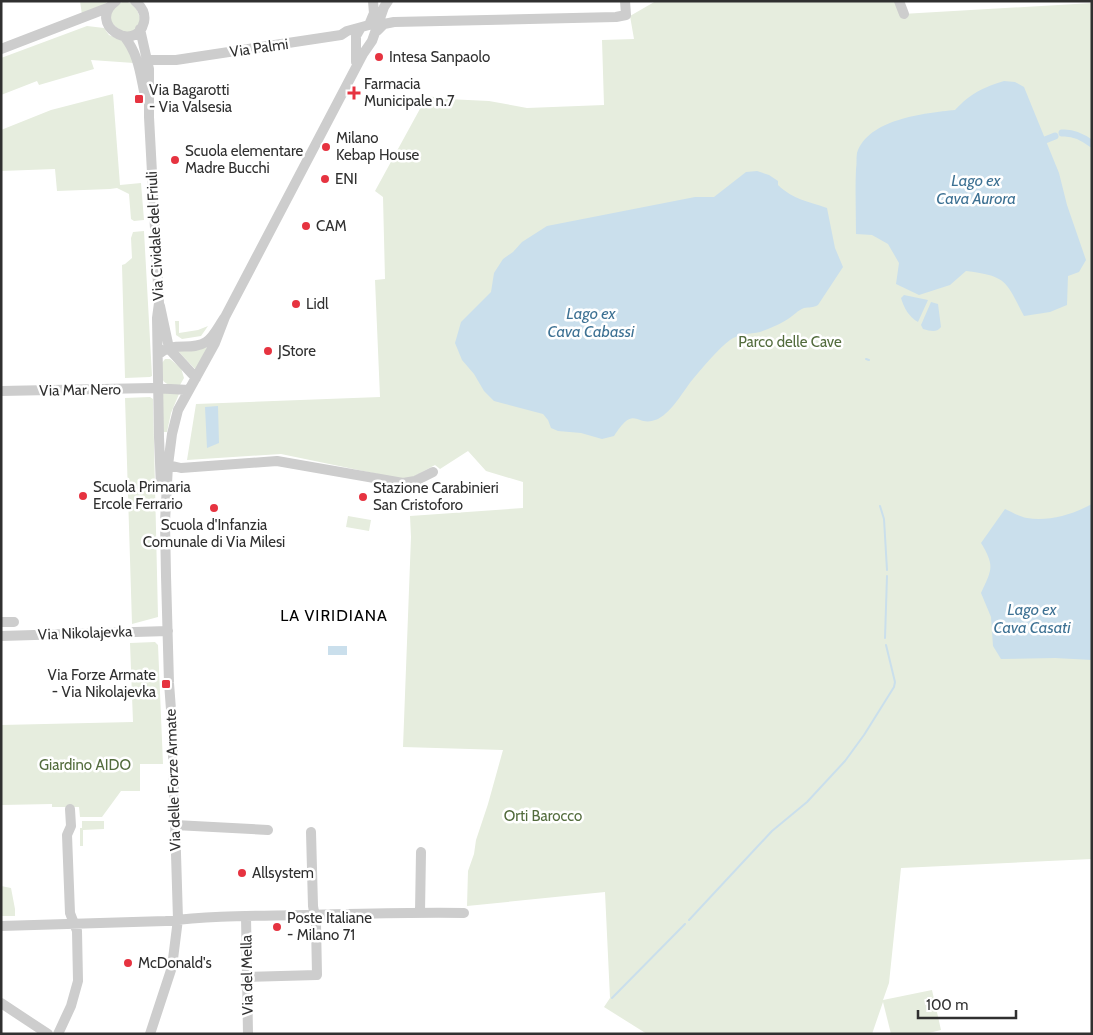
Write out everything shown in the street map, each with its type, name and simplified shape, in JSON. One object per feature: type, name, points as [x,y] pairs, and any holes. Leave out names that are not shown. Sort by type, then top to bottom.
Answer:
[{"type":"street","name":"Via delle Forze Armate","points":[[355,68],[359,34],[369,25],[373,18],[374,1],[381,4],[388,1]]},
{"type":"street","name":"Via delle Forze Armate","points":[[385,18],[388,1]]},
{"type":"street","points":[[372,38],[371,31],[359,34],[362,45],[372,38],[385,18],[491,21],[616,17],[626,15],[625,1]]},
{"type":"street","points":[[899,1],[904,14]]},
{"type":"street","name":"Via Cividale del Friuli","points":[[136,2],[144,16],[140,28],[146,66],[149,117],[159,303],[157,318],[158,356]]},
{"type":"street","points":[[1,49],[80,19],[113,4]]},
{"type":"street","points":[[80,19],[107,20],[107,13],[113,4]]},
{"type":"street","name":"Via Cividale del Friuli","points":[[107,20],[113,32],[124,36],[146,66]]},
{"type":"street","points":[[124,36],[134,34],[140,28]]},
{"type":"street","name":"Via Palmi","points":[[146,66],[341,35],[359,34]]},
{"type":"street","name":"Via delle Forze Armate","points":[[165,522],[168,465],[178,410],[215,343],[225,317],[372,38]]},
{"type":"street","points":[[159,303],[164,318],[169,348],[196,378]]},
{"type":"street","name":"Via delle Forze Armate","points":[[169,348],[193,346],[205,342],[225,317]]},
{"type":"street","points":[[158,356],[169,348]]},
{"type":"street","name":"Via delle Forze Armate","points":[[150,1034],[172,967],[178,919],[165,522],[159,437],[158,356]]},
{"type":"street","points":[[158,388],[188,390]]},
{"type":"street","name":"Via Mar Nero","points":[[1,392],[158,388]]},
{"type":"street","points":[[159,437],[163,447],[164,459],[168,465],[189,468],[277,460],[403,483],[415,481],[433,472]]},
{"type":"street","points":[[170,452],[176,461],[189,468]]},
{"type":"street","points":[[1,622],[14,622]]},
{"type":"street","name":"Via Nikolajevka","points":[[1,636],[168,631]]},
{"type":"street","points":[[58,1034],[71,1006],[78,981],[78,931],[70,913],[67,834],[71,826],[70,810]]},
{"type":"street","points":[[175,825],[268,830]]},
{"type":"street","points":[[247,977],[317,975],[311,832]]},
{"type":"street","points":[[420,912],[421,852]]},
{"type":"street","points":[[1,926],[246,916],[420,912],[464,913]]},
{"type":"street","name":"Via del Mella","points":[[246,916],[248,1034]]},
{"type":"street","points":[[1,1002],[48,1034]]},
{"type":"green space","points":[[80,1],[110,1],[82,15]]},
{"type":"green space","points":[[125,1],[135,5],[141,20],[136,30],[125,34],[110,22],[111,9]]},
{"type":"green space","name":"Parco delle Cave","points":[[656,1],[896,1],[902,14],[1092,3],[1092,859],[901,868],[889,983],[883,1000],[932,990],[941,1030],[925,1034],[891,1034],[883,1002],[872,1034],[647,1034],[604,1007],[610,998],[605,892],[467,906],[468,871],[503,750],[403,747],[411,537],[410,516],[523,508],[523,482],[486,471],[468,451],[440,469],[435,465],[411,478],[397,478],[281,454],[187,460],[196,404],[380,397],[375,280],[385,279],[383,197],[375,191],[427,96],[489,101],[527,108],[604,105],[602,40],[634,39],[630,16]]},
{"type":"green space","points":[[87,26],[104,28],[109,35],[124,41],[134,63],[91,60],[94,69],[39,85],[37,81],[1,95],[1,58]]},
{"type":"green space","points":[[113,94],[120,185],[141,183],[144,220],[134,221],[131,219],[129,194],[117,188],[57,191],[55,169],[1,171],[1,130],[51,110]]},
{"type":"green space","points":[[144,231],[152,376],[125,378],[122,265],[132,258],[131,238],[133,232]]},
{"type":"green space","points":[[175,321],[179,321],[179,333],[198,330],[208,326],[201,336],[182,339],[176,335]]},
{"type":"green space","points":[[208,345],[196,370],[178,351]]},
{"type":"green space","points":[[165,359],[170,359],[181,368],[184,378],[180,385],[169,384],[163,381],[162,363]]},
{"type":"green space","points":[[163,391],[179,394],[171,413],[167,432],[163,432]]},
{"type":"green space","points":[[150,397],[153,399],[158,617],[132,624],[125,398]]},
{"type":"green space","points":[[348,516],[371,520],[369,531],[346,527]]},
{"type":"green space","name":"Giardino AIDO","points":[[155,642],[158,645],[163,764],[140,764],[140,791],[121,791],[102,817],[80,817],[79,807],[52,807],[52,804],[1,805],[1,725],[133,722],[130,643]]},
{"type":"green space","points":[[82,821],[104,821],[104,829],[83,830],[83,846],[80,846],[80,828],[82,828]]},
{"type":"green space","points":[[1,886],[11,888],[15,916],[1,916]]},
{"type":"water","name":"Lago ex Cava Aurora","points":[[1004,81],[1015,82],[1024,87],[1059,173],[1067,205],[1086,260],[1079,272],[1068,276],[1067,305],[1050,312],[1024,316],[1009,288],[998,278],[990,275],[966,271],[950,285],[919,295],[896,284],[899,263],[888,244],[872,235],[856,234],[857,153],[863,142],[873,132],[899,120],[929,113],[955,110],[966,99],[977,92]]},
{"type":"water","name":"Lago ex Cava Cabassi","points":[[757,171],[769,175],[778,181],[778,185],[795,197],[827,208],[835,248],[843,267],[818,305],[804,308],[785,321],[760,332],[733,338],[706,363],[673,406],[663,415],[658,419],[650,421],[636,418],[627,420],[614,436],[602,439],[581,433],[558,431],[551,428],[543,414],[494,401],[484,391],[474,374],[462,360],[455,343],[461,322],[491,292],[494,273],[503,259],[522,242],[547,226],[695,197],[714,197],[746,172]]},
{"type":"water","points":[[904,295],[928,300],[918,322],[905,309],[901,298]]},
{"type":"water","points":[[931,302],[938,304],[941,327],[935,331],[923,329],[921,325]]},
{"type":"water","points":[[218,406],[219,443],[207,448],[205,407]]},
{"type":"water","name":"Lago ex Cava Casati","points":[[1092,504],[1092,660],[1055,658],[1001,659],[993,646],[991,617],[981,593],[990,573],[990,563],[981,543],[1005,509],[1019,516],[1043,519],[1069,514]]},
{"type":"water","points":[[328,646],[347,646],[347,655],[328,655]]},
{"type":"waterway","points":[[1062,133],[1070,133],[1092,144]]},
{"type":"waterway","points":[[1045,140],[1055,136]]},
{"type":"waterway","points":[[880,506],[884,519],[887,570]]},
{"type":"waterway","points":[[885,638],[887,576]]},
{"type":"waterway","points":[[689,920],[772,831],[807,802],[845,761],[864,735],[894,687],[895,682],[886,645]]},
{"type":"waterway","points":[[612,998],[685,924]]},
{"type":"place","name":"Intesa Sanpaolo","points":[[379,57]]},
{"type":"place","name":"Farmacia Municipale n.7","points":[[354,93]]},
{"type":"place","name":"Via Bagarotti - Via Valsesia","points":[[139,99]]},
{"type":"place","name":"Milano Kebap House","points":[[326,147]]},
{"type":"place","name":"Scuola elementare Madre Bucchi","points":[[175,160]]},
{"type":"place","name":"ENI","points":[[325,179]]},
{"type":"place","name":"CAM","points":[[306,226]]},
{"type":"place","name":"Lidl","points":[[296,304]]},
{"type":"place","name":"JStore","points":[[268,351]]},
{"type":"place","name":"Scuola Primaria Ercole Ferrario","points":[[83,496]]},
{"type":"place","name":"Stazione Carabinieri San Cristoforo","points":[[363,497]]},
{"type":"place","name":"Scuola d'Infanzia Comunale di Via Milesi","points":[[214,508]]},
{"type":"place","name":"Via Forze Armate - Via Nikolajevka","points":[[166,684]]},
{"type":"place","name":"Allsystem","points":[[242,873]]},
{"type":"place","name":"Poste Italiane - Milano 71","points":[[277,927]]},
{"type":"place","name":"McDonald's","points":[[128,963]]},
{"type":"district","name":"LA VIRIDIANA","points":[[334,615]]},
{"type":"park label","name":"Orti Barocco","points":[[543,816]]}]
